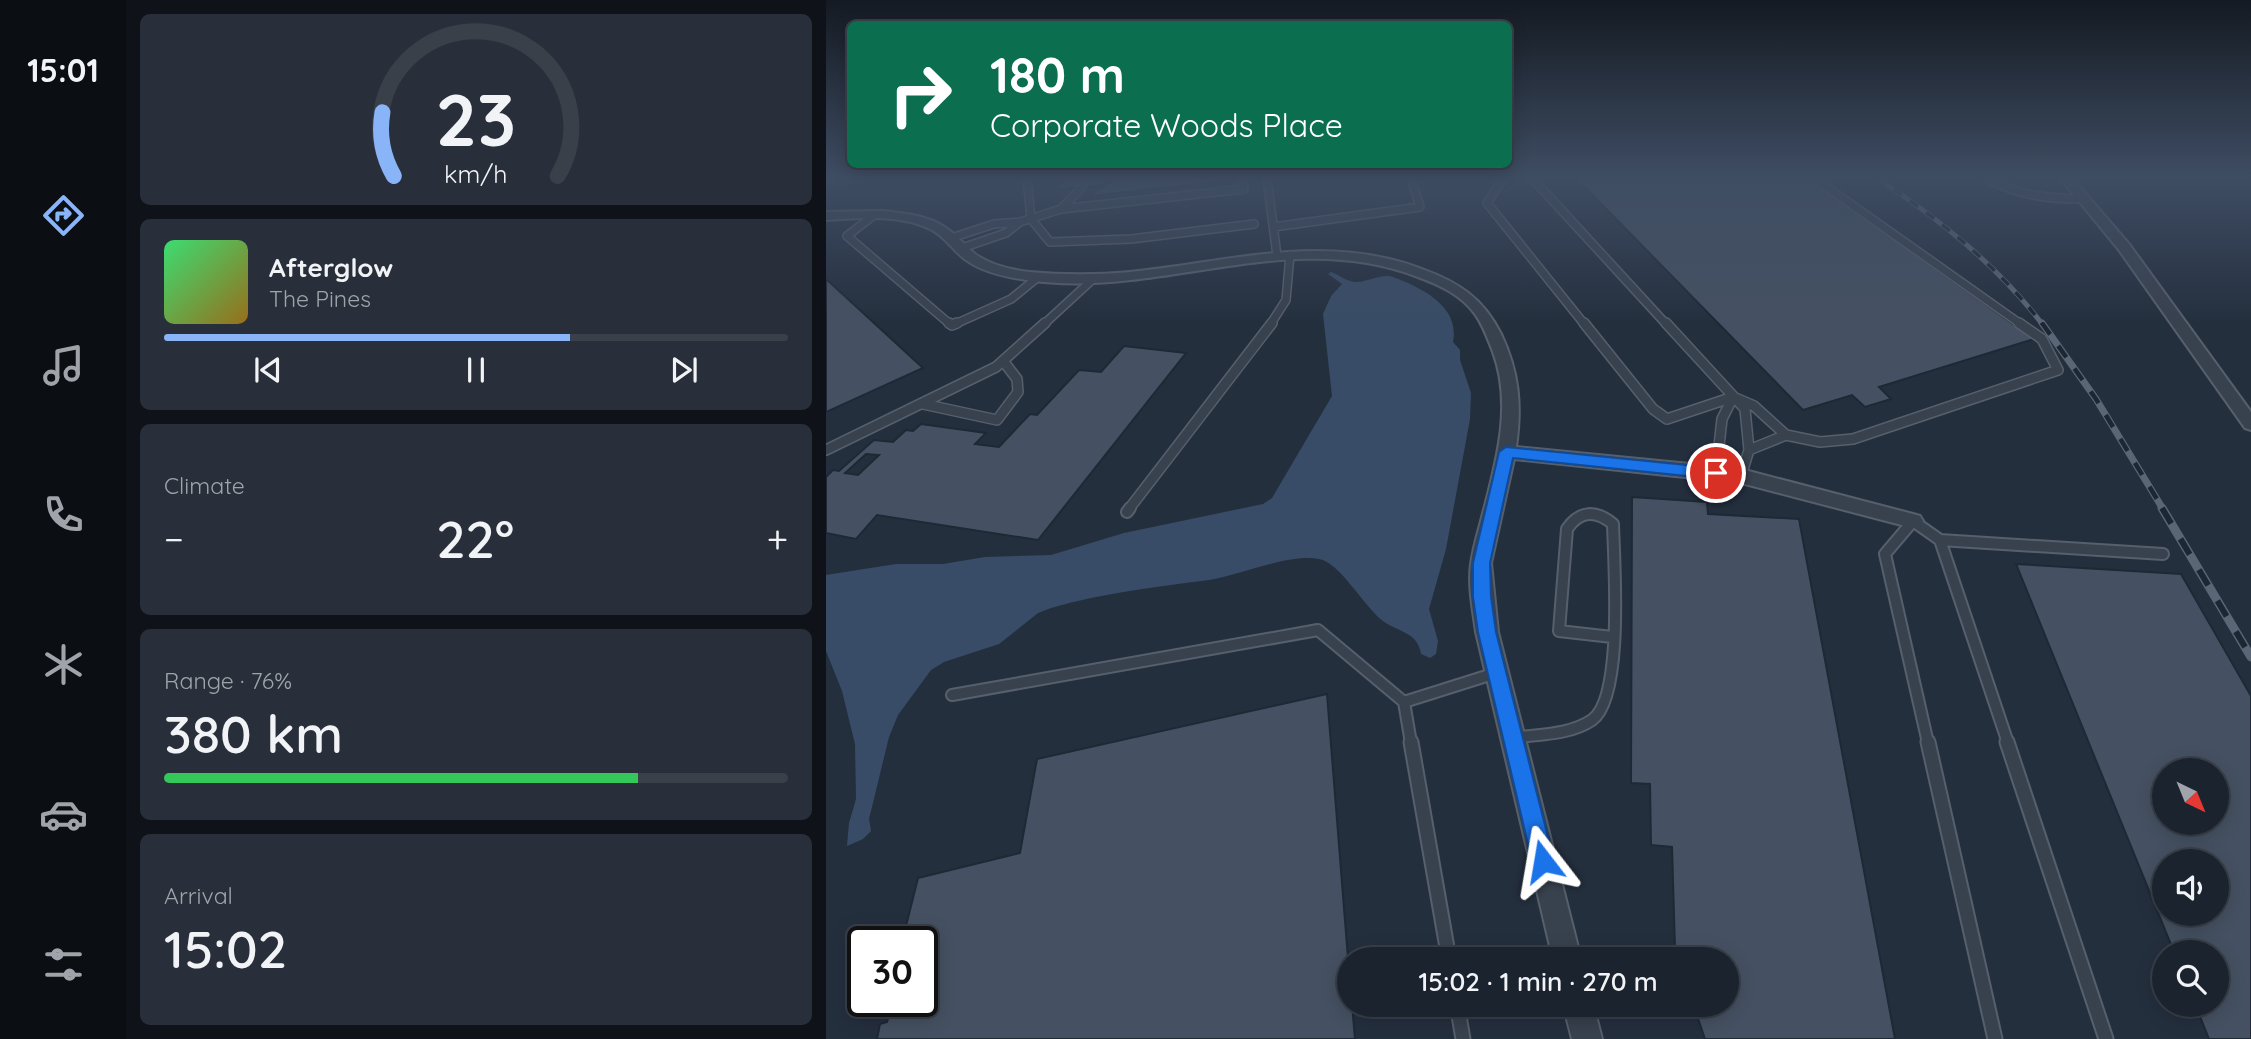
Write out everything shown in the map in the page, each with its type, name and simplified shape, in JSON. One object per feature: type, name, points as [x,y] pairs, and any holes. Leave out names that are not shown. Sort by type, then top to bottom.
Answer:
[{"type":"street","points":[[934,226],[972,258],[996,269],[1038,277],[1093,279],[1284,256],[1348,254],[1387,260],[1424,271],[1451,285],[1475,303],[1490,327],[1508,374],[1512,400],[1506,452],[1482,563],[1484,609],[1497,673],[1564,947]]},
{"type":"street","points":[[2108,226],[2251,424]]},
{"type":"street","points":[[1506,452],[1741,476],[1913,521]]},
{"type":"street","points":[[1581,1017],[1587,1039]]},
{"type":"lane","points":[[859,226],[847,236],[952,325],[1011,299],[1038,277]]},
{"type":"lane","points":[[956,243],[990,226]]},
{"type":"lane","points":[[956,243],[1006,233],[1014,226]]},
{"type":"lane","points":[[1037,226],[1050,243],[1131,239],[1234,226]]},
{"type":"lane","points":[[1127,512],[1260,336],[1281,313],[1289,299],[1284,256],[1273,227],[1277,226]]},
{"type":"lane","points":[[1507,226],[1653,409],[1667,419],[1733,397],[1754,406],[1786,435],[1808,442],[1832,443],[1853,439],[2058,370],[2042,338],[1883,226]]},
{"type":"lane","points":[[1577,226],[1745,410],[1749,450],[1741,476]]},
{"type":"lane","points":[[826,450],[1004,362],[1093,279]]},
{"type":"lane","points":[[923,403],[997,420],[1012,405],[1020,386],[1018,378],[1004,362]]},
{"type":"lane","points":[[1716,473],[1722,419],[1733,397]]},
{"type":"lane","points":[[1749,450],[1786,435]]},
{"type":"lane","points":[[1513,738],[1580,726],[1602,712],[1612,683],[1613,524],[1602,514],[1589,511],[1574,516],[1567,529],[1559,631],[1612,637]]},
{"type":"lane","points":[[1995,1039],[1885,554],[1913,521],[1940,540],[2163,554]]},
{"type":"lane","points":[[1940,540],[2106,1039]]},
{"type":"lane","points":[[952,695],[1318,630],[1404,702],[1447,947]]},
{"type":"lane","points":[[1404,702],[1497,673]]},
{"type":"lane","points":[[1459,1017],[1463,1039]]},
{"type":"water","points":[[1331,272],[1356,282],[1389,276],[1427,293],[1451,318],[1453,342],[1460,350],[1460,360],[1471,393],[1470,419],[1446,549],[1429,609],[1438,641],[1436,654],[1430,658],[1421,654],[1412,637],[1383,621],[1335,568],[1319,559],[1294,559],[1209,580],[1109,594],[1051,608],[1038,613],[999,644],[944,662],[931,670],[898,715],[889,737],[869,819],[871,831],[863,839],[847,846],[849,823],[856,799],[855,744],[842,691],[826,651],[826,575],[896,564],[943,564],[985,557],[1051,555],[1124,533],[1263,504],[1272,498],[1332,396],[1323,314],[1331,296],[1342,284],[1328,274]]},
{"type":"building","points":[[1623,226],[1877,226],[2034,339],[1879,387],[1891,399],[1865,407],[1852,395],[1803,410]]},
{"type":"building","points":[[826,279],[923,368],[826,412]]},
{"type":"building","points":[[1124,346],[1186,353],[1038,540],[877,515],[856,539],[826,533],[826,477],[833,470],[839,471],[874,440],[893,442],[906,430],[913,431],[921,424],[986,433],[975,444],[999,447],[1030,414],[1037,415],[1079,370],[1101,372]],"holes":[[[866,454],[879,455],[858,475],[845,473]]]},
{"type":"building","points":[[1632,497],[1707,502],[1708,514],[1799,519],[1895,1039],[1705,1039],[1697,1017],[1739,1017],[1739,947],[1675,947],[1672,847],[1651,845],[1650,784],[1631,783]]},
{"type":"building","points":[[2016,564],[2181,574],[2251,696],[2251,1039],[2209,1039],[2200,1017],[2229,1017],[2229,940],[2169,940],[2163,926],[2229,926],[2229,849],[2152,849],[2152,898]]},
{"type":"building","points":[[1327,694],[1347,947],[1337,947],[1337,1017],[1353,1017],[1355,1039],[877,1039],[880,1024],[887,1022],[888,1017],[938,1017],[938,926],[906,926],[918,878],[1020,853],[1037,759]]},
{"type":"railway","points":[[1944,226],[1987,263],[2043,325]]},
{"type":"railway","points":[[2042,323],[2096,399],[2163,509]]},
{"type":"railway","points":[[2162,508],[2251,657]]},
{"type":"route","points":[[1543,861],[1487,632],[1482,597],[1482,563],[1506,452],[1716,473]]}]
